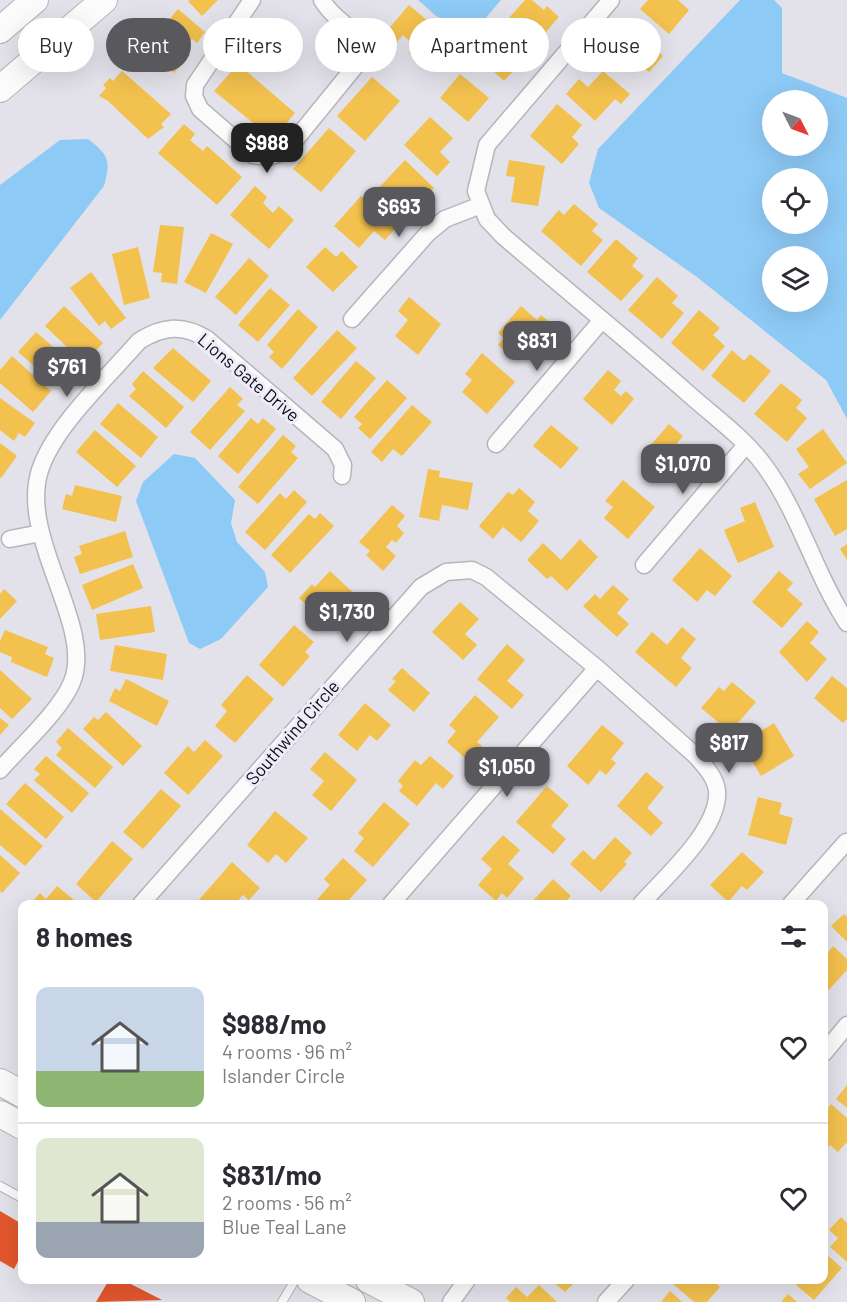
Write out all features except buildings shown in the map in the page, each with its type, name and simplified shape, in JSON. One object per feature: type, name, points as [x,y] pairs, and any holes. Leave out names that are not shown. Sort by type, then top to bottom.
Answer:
[{"type":"main road","points":[[0,30],[35,0]]},
{"type":"main road","points":[[0,89],[104,0]]},
{"type":"main road","points":[[0,1082],[18,1092]]},
{"type":"main road","points":[[0,1114],[18,1124]]},
{"type":"main road","points":[[317,1284],[352,1302]]},
{"type":"main road","points":[[377,1284],[411,1302]]},
{"type":"street","points":[[252,0],[195,85],[194,96],[200,109],[253,155],[269,157],[283,152],[296,139],[362,58],[361,44],[354,32],[322,0]]},
{"type":"street","points":[[611,0],[487,145],[477,191],[481,205],[487,219],[503,237],[746,445],[765,466],[800,530],[819,575],[847,623]]},
{"type":"street","points":[[352,319],[428,233],[451,216],[481,205]]},
{"type":"street","points":[[496,444],[602,320]]},
{"type":"street","name":"Lions Gate Drive","points":[[0,770],[65,695],[76,664],[74,638],[41,533],[36,492],[39,473],[52,443],[139,341],[165,328],[180,328],[195,332],[207,339],[335,449],[343,465],[342,476]]},
{"type":"street","points":[[644,565],[746,445]]},
{"type":"street","points":[[10,539],[41,533]]},
{"type":"street","name":"Southwind Circle","points":[[145,900],[421,587],[446,572],[472,570],[486,577],[597,668],[710,771],[717,791],[711,820],[687,853],[645,900]]},
{"type":"street","points":[[394,900],[597,668]]},
{"type":"street","points":[[795,900],[846,842]]},
{"type":"street","points":[[828,1048],[847,1025]]},
{"type":"street","points":[[451,1302],[464,1284]]},
{"type":"street","points":[[606,1302],[622,1284]]},
{"type":"lane","points":[[0,1186],[18,1196]]},
{"type":"lane","points":[[282,1302],[293,1284]]},
{"type":"water","points":[[418,0],[501,0],[486,18],[440,18]]},
{"type":"water","points":[[740,0],[774,0],[782,8],[782,73],[826,90],[762,90],[762,156],[828,156],[828,91],[847,98],[847,419],[826,380],[697,277],[599,208],[589,183],[598,149]]},
{"type":"water","points":[[88,139],[104,154],[108,164],[104,186],[0,320],[0,185],[60,140]]},
{"type":"water","points":[[174,454],[195,458],[235,500],[231,523],[237,542],[265,572],[268,587],[221,639],[200,649],[189,643],[136,501],[143,482]]}]
